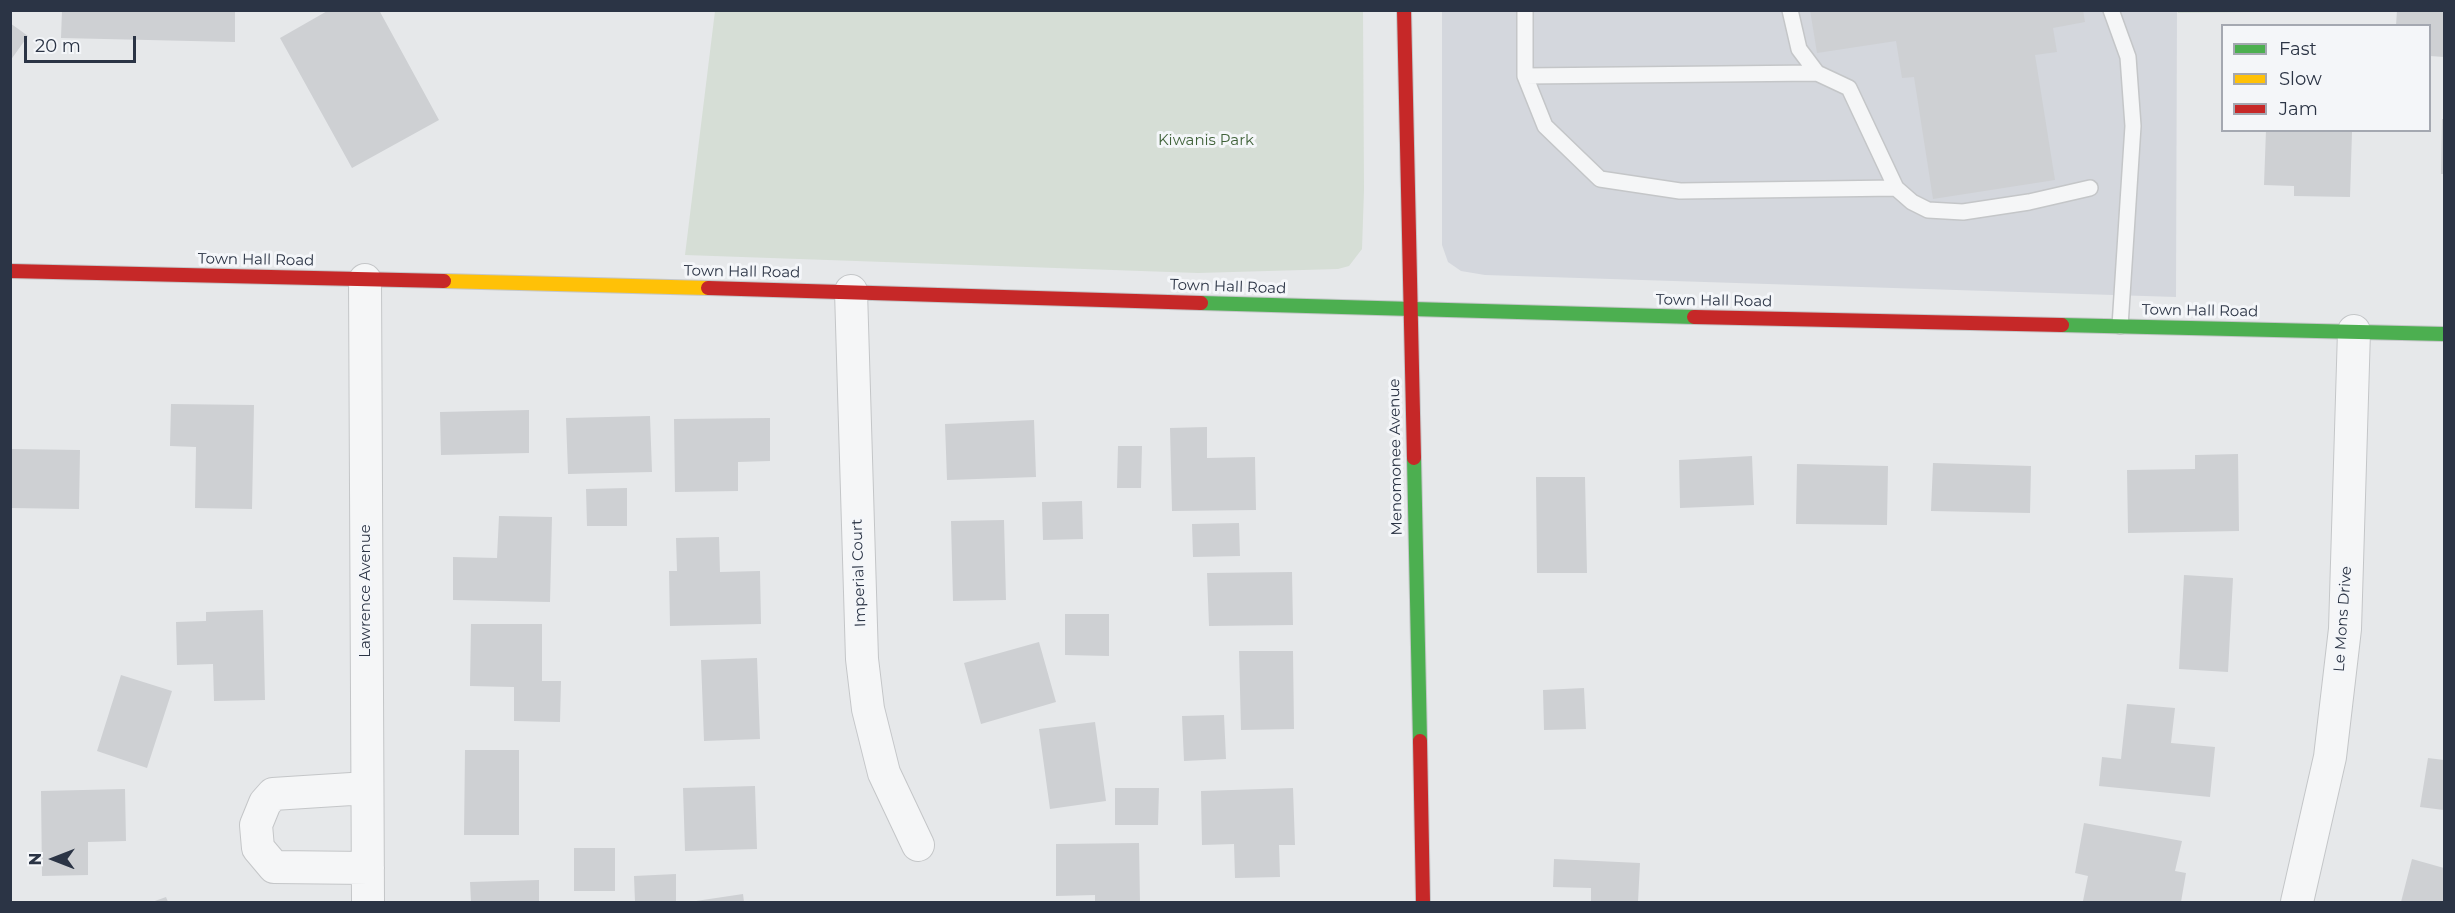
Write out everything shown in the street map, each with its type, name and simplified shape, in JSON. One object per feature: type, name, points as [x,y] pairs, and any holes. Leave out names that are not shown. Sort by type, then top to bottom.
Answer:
[{"type":"street","name":"Menomonee Avenue","points":[[1404,10],[1423,903]]},
{"type":"street","name":"Town Hall Road","points":[[10,271],[851,291],[1409,310],[2445,334]]},
{"type":"street","name":"Lawrence Avenue","points":[[365,280],[368,903]]},
{"type":"street","name":"Imperial Court","points":[[851,291],[862,659],[868,709],[884,773],[918,845]]},
{"type":"street","name":"Le Mons Drive","points":[[2297,903],[2330,757],[2345,629],[2354,332]]},
{"type":"street","points":[[367,788],[273,794],[265,802],[256,825],[258,848],[274,867],[368,868]]},
{"type":"lane","points":[[1526,10],[1525,76],[1545,126],[1600,178],[1680,191],[1896,188]]},
{"type":"lane","points":[[1790,10],[1799,49],[1816,72]]},
{"type":"lane","points":[[2112,10],[2128,57],[2133,126],[2120,326]]},
{"type":"lane","points":[[1525,76],[1816,72],[1849,88],[1896,188],[1912,202],[1928,210],[1963,212],[2029,202],[2090,188]]},
{"type":"shaded area","points":[[1442,11],[2177,11],[2176,297],[1485,275],[1461,271],[1448,262],[1442,245]]},
{"type":"green space","points":[[2444,10],[2178,13],[2177,11]]},
{"type":"green space","name":"Kiwanis Park","points":[[715,11],[1363,11],[1362,249],[1349,266],[1338,269],[1198,273],[685,255]]},
{"type":"building","points":[[62,10],[235,10],[235,42],[61,38]]},
{"type":"building","points":[[329,10],[379,10],[439,120],[352,168],[280,38]]},
{"type":"building","points":[[1810,10],[2083,10],[2085,22],[2053,28],[2057,52],[2035,55],[2055,180],[1933,199],[1914,77],[1902,78],[1896,41],[1817,53]]},
{"type":"building","points":[[2397,10],[2444,10],[2444,57],[2431,56],[2431,24],[2396,24]]},
{"type":"building","points":[[10,23],[28,36],[10,61]]},
{"type":"building","points":[[2442,119],[2444,119],[2444,174],[2441,174]]},
{"type":"building","points":[[2266,132],[2352,132],[2350,197],[2294,196],[2294,186],[2264,185]]},
{"type":"building","points":[[171,404],[254,405],[252,509],[195,508],[196,447],[170,446]]},
{"type":"building","points":[[529,410],[529,453],[441,455],[440,412]]},
{"type":"building","points":[[650,416],[652,472],[568,474],[566,418]]},
{"type":"building","points":[[770,418],[770,461],[738,462],[738,491],[675,492],[674,419]]},
{"type":"building","points":[[1034,420],[1036,477],[947,480],[945,424]]},
{"type":"building","points":[[1207,427],[1207,458],[1255,457],[1256,510],[1172,511],[1170,428]]},
{"type":"building","points":[[1118,446],[1142,446],[1141,488],[1117,488]]},
{"type":"building","points":[[12,449],[80,450],[79,509],[11,508]]},
{"type":"building","points":[[2238,454],[2239,531],[2128,533],[2127,470],[2195,469],[2195,455]]},
{"type":"building","points":[[1752,456],[1754,505],[1680,508],[1679,460]]},
{"type":"building","points":[[1933,463],[2031,466],[2030,513],[1931,511]]},
{"type":"building","points":[[1797,464],[1888,466],[1887,525],[1796,524]]},
{"type":"building","points":[[1536,477],[1585,477],[1587,573],[1537,573]]},
{"type":"building","points":[[627,488],[627,526],[587,526],[586,489]]},
{"type":"building","points":[[1082,501],[1083,539],[1043,540],[1042,502]]},
{"type":"building","points":[[499,516],[552,517],[550,602],[453,600],[453,557],[497,558]]},
{"type":"building","points":[[1004,520],[1006,600],[953,601],[951,521]]},
{"type":"building","points":[[1239,523],[1240,556],[1193,557],[1192,524]]},
{"type":"building","points":[[719,537],[720,572],[760,571],[761,624],[670,626],[669,571],[677,571],[676,538]]},
{"type":"building","points":[[1292,572],[1293,625],[1209,626],[1207,573]]},
{"type":"building","points":[[2184,575],[2233,578],[2228,672],[2179,669]]},
{"type":"building","points":[[263,610],[265,700],[214,701],[213,664],[177,665],[176,622],[206,621],[206,612]]},
{"type":"building","points":[[1065,614],[1109,614],[1109,656],[1065,655]]},
{"type":"building","points":[[471,624],[542,624],[542,681],[561,681],[560,722],[514,721],[514,687],[470,686]]},
{"type":"building","points":[[1039,642],[1056,702],[981,724],[964,663]]},
{"type":"building","points":[[1239,651],[1293,651],[1294,729],[1241,730]]},
{"type":"building","points":[[757,658],[760,739],[704,741],[701,660]]},
{"type":"building","points":[[121,675],[172,691],[147,768],[97,751]]},
{"type":"building","points":[[1584,688],[1586,729],[1544,730],[1543,690]]},
{"type":"building","points":[[2127,704],[2175,708],[2171,743],[2215,747],[2210,797],[2099,786],[2102,757],[2121,759]]},
{"type":"building","points":[[1224,715],[1226,759],[1184,761],[1182,716]]},
{"type":"building","points":[[1095,722],[1106,801],[1050,809],[1039,729]]},
{"type":"building","points":[[465,750],[519,750],[519,835],[464,835]]},
{"type":"building","points":[[2428,758],[2444,760],[2444,810],[2420,807]]},
{"type":"building","points":[[755,786],[757,849],[685,851],[683,788]]},
{"type":"building","points":[[1115,788],[1159,788],[1158,825],[1115,825]]},
{"type":"building","points":[[1293,788],[1295,845],[1279,845],[1280,877],[1235,878],[1234,844],[1202,845],[1201,791]]},
{"type":"building","points":[[125,789],[126,841],[88,842],[88,875],[42,876],[41,791]]},
{"type":"building","points":[[2084,823],[2182,841],[2175,871],[2186,873],[2181,902],[2083,901],[2088,876],[2075,873]]},
{"type":"building","points":[[1139,843],[1140,902],[1095,902],[1095,895],[1056,896],[1056,844]]},
{"type":"building","points":[[574,848],[615,848],[615,891],[574,891]]},
{"type":"building","points":[[1554,859],[1640,863],[1638,902],[1591,902],[1591,888],[1553,887]]},
{"type":"building","points":[[2412,859],[2444,868],[2444,902],[2401,902]]},
{"type":"building","points":[[676,874],[676,902],[635,902],[634,876]]},
{"type":"building","points":[[539,880],[539,902],[471,902],[470,882]]},
{"type":"building","points":[[743,894],[744,902],[696,902],[696,901]]},
{"type":"building","points":[[166,897],[168,902],[152,902]]},
{"type":"traffic: fast","points":[[1201,303],[1694,317]]},
{"type":"traffic: fast","points":[[2062,325],[2444,334]]},
{"type":"traffic: fast","points":[[1414,458],[1420,741]]},
{"type":"traffic: slow","points":[[444,281],[708,288]]},
{"type":"traffic: jam","points":[[1404,10],[1414,458]]},
{"type":"traffic: jam","points":[[10,271],[444,281]]},
{"type":"traffic: jam","points":[[708,288],[1201,303]]},
{"type":"traffic: jam","points":[[1694,317],[2062,325]]},
{"type":"traffic: jam","points":[[1420,741],[1423,902]]}]
